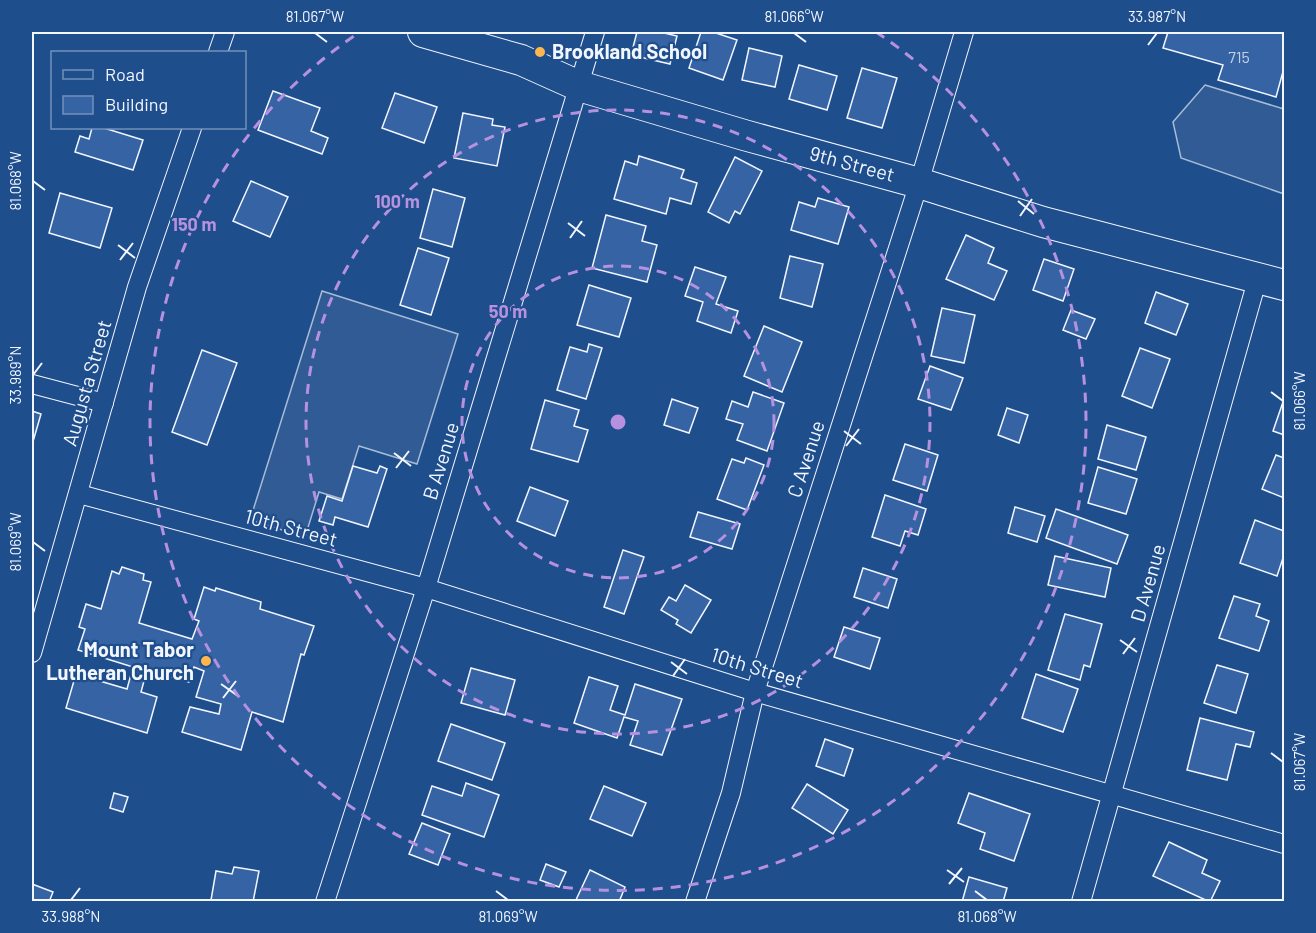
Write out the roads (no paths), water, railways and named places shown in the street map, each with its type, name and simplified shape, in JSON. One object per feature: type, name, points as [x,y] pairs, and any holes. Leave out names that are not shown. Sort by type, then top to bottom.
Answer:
[{"type":"main road","name":"9th Street","points":[[423,32],[522,60],[579,86],[744,135],[919,183],[1043,222],[1271,281]]},
{"type":"street","points":[[218,51],[225,32]]},
{"type":"street","name":"B Avenue","points":[[325,902],[426,588],[595,32]]},
{"type":"street","name":"C Avenue","points":[[695,902],[731,793],[755,692],[919,183],[964,32]]},
{"type":"street","name":"Augusta Street","points":[[32,653],[137,287],[192,129]]},
{"type":"street","name":"D Avenue","points":[[1081,902],[1271,281]]},
{"type":"street","points":[[32,384],[104,404]]},
{"type":"street","name":"10th Street","points":[[79,494],[426,588],[755,692],[1284,844]]},
{"type":"place","name":"Brookland School","points":[[540,52]]},
{"type":"place","name":"Mount Tabor Lutheran Church","points":[[206,661]]}]
